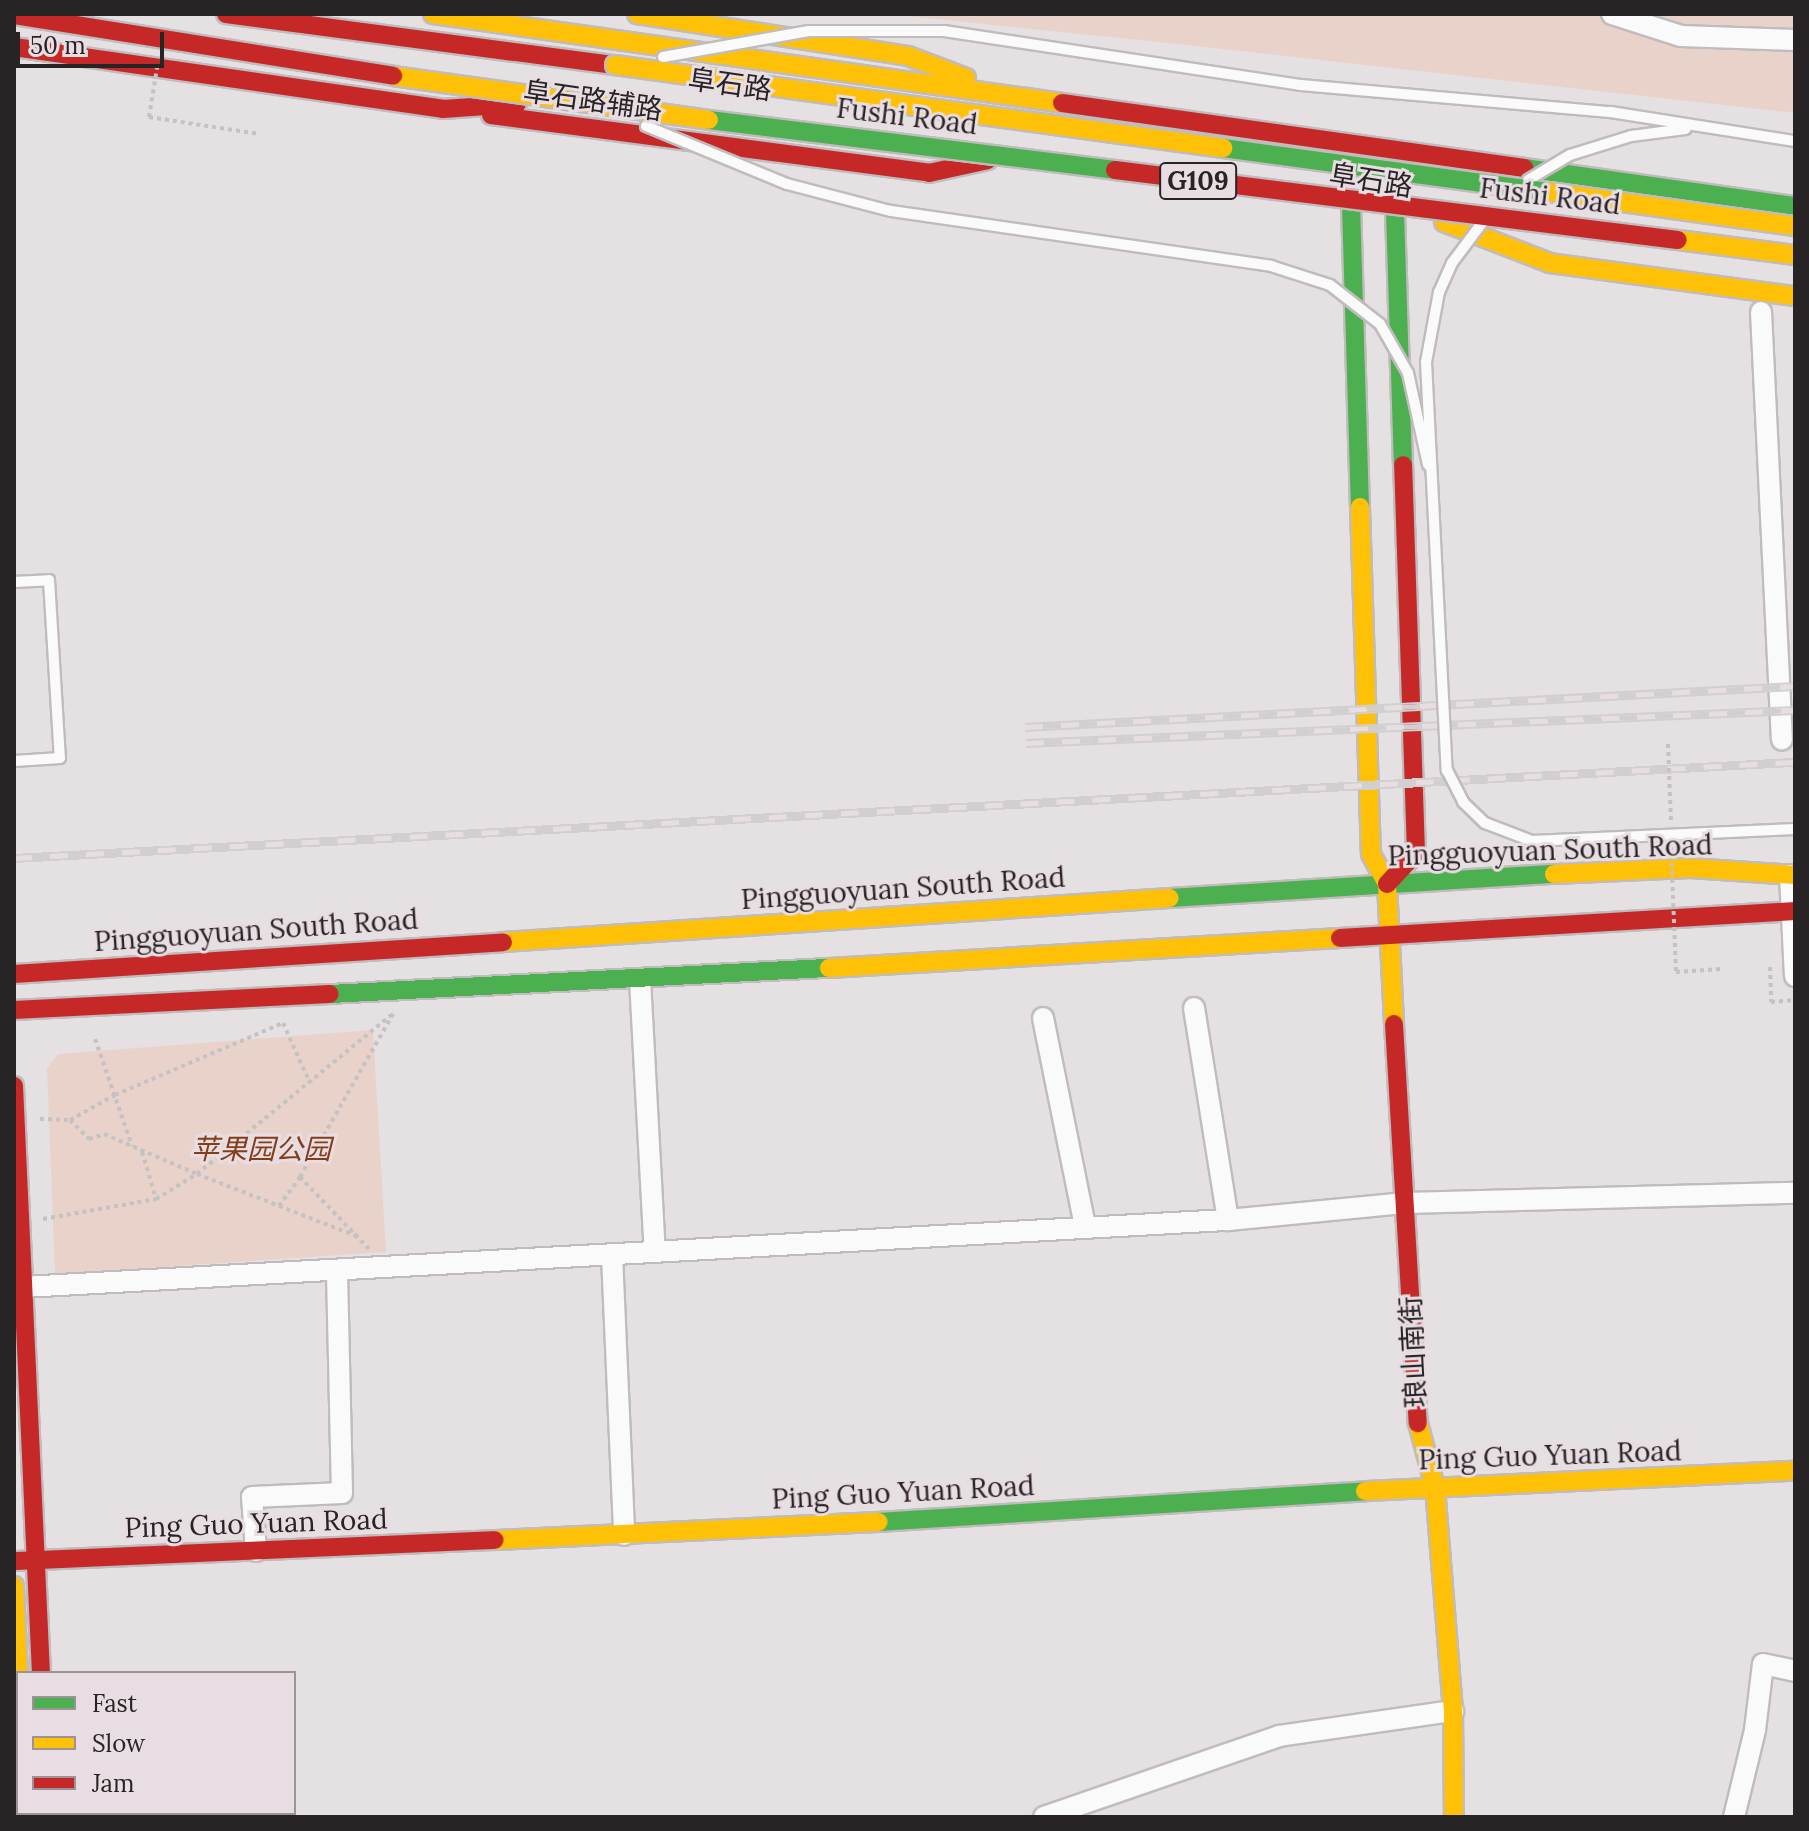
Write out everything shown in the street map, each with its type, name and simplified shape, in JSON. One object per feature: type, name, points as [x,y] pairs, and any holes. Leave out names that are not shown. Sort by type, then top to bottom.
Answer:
[{"type":"main road","name":"Fushi Road","points":[[226,14],[1795,226]]},
{"type":"main road","name":"阜石路","points":[[433,14],[1795,206]]},
{"type":"main road","points":[[637,14],[908,56],[1011,96]]},
{"type":"main road","name":"Fushi Road","points":[[14,15],[162,42],[600,106],[1795,255]]},
{"type":"main road","name":"阜石路","points":[[14,47],[443,109],[623,97],[1020,153],[1435,218],[1795,267]]},
{"type":"main road","name":"阜石路辅路","points":[[443,109],[929,173],[1020,153]]},
{"type":"main road","points":[[1351,205],[1371,854],[1387,884],[1416,853],[1395,212]]},
{"type":"main road","name":"阜石路","points":[[1435,218],[1550,263],[1795,296]]},
{"type":"main road","name":"Pingguoyuan South Road","points":[[14,974],[1387,884],[1690,868],[1792,875]]},
{"type":"main road","name":"琅山南街","points":[[1387,884],[1406,1203],[1413,1406],[1435,1487],[1453,1711],[1454,1817]]},
{"type":"main road","points":[[14,1010],[640,979],[1794,911]]},
{"type":"main road","points":[[14,1086],[41,1671]]},
{"type":"main road","name":"Ping Guo Yuan Road","points":[[14,1561],[624,1535],[1435,1487],[1795,1471]]},
{"type":"main road","points":[[14,1586],[18,1671]]},
{"type":"street","points":[[1612,14],[1681,36],[1795,40]]},
{"type":"street","points":[[1761,312],[1782,739]]},
{"type":"street","points":[[1792,875],[1795,976]]},
{"type":"street","points":[[640,979],[655,1252]]},
{"type":"street","points":[[1194,1008],[1228,1220]]},
{"type":"street","points":[[1043,1018],[1085,1227]]},
{"type":"street","points":[[24,1287],[1228,1220],[1406,1203],[1795,1193]]},
{"type":"street","points":[[612,1255],[624,1535]]},
{"type":"street","points":[[256,1551],[252,1497],[342,1493],[337,1271]]},
{"type":"street","points":[[1734,1817],[1755,1730],[1763,1664],[1795,1671]]},
{"type":"street","points":[[1044,1817],[1279,1736],[1453,1711]]},
{"type":"lane","points":[[615,65],[809,31],[944,31],[1300,85],[1611,112],[1696,128],[1795,141]]},
{"type":"lane","points":[[600,106],[787,184],[891,211],[1271,266],[1330,285],[1380,324],[1408,373],[1435,498]]},
{"type":"lane","points":[[1506,197],[1570,155],[1631,136],[1696,128]]},
{"type":"lane","points":[[1496,205],[1452,263],[1439,292],[1426,362],[1447,770],[1463,802],[1485,823],[1532,841],[1795,829]]},
{"type":"lane","points":[[14,582],[49,580],[60,758],[14,761]]},
{"type":"path","points":[[143,62],[157,64],[149,117],[259,134]]},
{"type":"path","points":[[1668,744],[1671,827]]},
{"type":"path","points":[[1671,841],[1676,972],[1722,969]]},
{"type":"path","points":[[1770,967],[1771,1002],[1795,1000]]},
{"type":"path","points":[[43,1219],[156,1199],[197,1174],[395,1011],[300,1177],[279,1206]]},
{"type":"path","points":[[40,1119],[70,1120],[115,1095],[283,1023],[310,1083]]},
{"type":"path","points":[[95,1039],[132,1146]]},
{"type":"path","points":[[70,1120],[89,1139],[104,1134],[358,1237]]},
{"type":"path","points":[[142,1150],[156,1199]]},
{"type":"path","points":[[300,1177],[387,1268]]},
{"type":"green space","points":[[888,14],[1795,14],[1795,113],[1187,45]]},
{"type":"green space","name":"苹果园公园","points":[[373,1030],[386,1252],[55,1274],[47,1068],[58,1054]]},
{"type":"railway","points":[[1025,727],[1795,686]]},
{"type":"railway","points":[[1026,743],[1795,710]]},
{"type":"railway","points":[[14,858],[1795,762]]},
{"type":"traffic: fast","points":[[709,120],[1115,170]]},
{"type":"traffic: fast","points":[[1223,148],[1549,192]]},
{"type":"traffic: fast","points":[[1524,168],[1795,206]]},
{"type":"traffic: fast","points":[[1351,205],[1360,507]]},
{"type":"traffic: fast","points":[[1395,212],[1403,465]]},
{"type":"traffic: fast","points":[[1170,898],[1554,874]]},
{"type":"traffic: fast","points":[[330,994],[829,968]]},
{"type":"traffic: fast","points":[[879,1522],[1365,1491]]},
{"type":"traffic: slow","points":[[433,14],[1062,103]]},
{"type":"traffic: slow","points":[[637,14],[908,56],[966,78]]},
{"type":"traffic: slow","points":[[615,65],[1223,148]]},
{"type":"traffic: slow","points":[[393,76],[709,120]]},
{"type":"traffic: slow","points":[[1549,192],[1795,226]]},
{"type":"traffic: slow","points":[[1444,222],[1550,263],[1795,296]]},
{"type":"traffic: slow","points":[[1678,240],[1795,255]]},
{"type":"traffic: slow","points":[[1360,507],[1371,854],[1387,884],[1394,1024]]},
{"type":"traffic: slow","points":[[1554,874],[1690,868],[1795,875]]},
{"type":"traffic: slow","points":[[503,942],[1170,898]]},
{"type":"traffic: slow","points":[[829,968],[1340,938]]},
{"type":"traffic: slow","points":[[1418,1423],[1435,1487],[1453,1711],[1454,1817]]},
{"type":"traffic: slow","points":[[1365,1491],[1795,1471]]},
{"type":"traffic: slow","points":[[495,1540],[879,1522]]},
{"type":"traffic: slow","points":[[14,1586],[18,1671]]},
{"type":"traffic: jam","points":[[226,14],[615,65]]},
{"type":"traffic: jam","points":[[14,15],[393,76]]},
{"type":"traffic: jam","points":[[14,47],[443,109],[517,104]]},
{"type":"traffic: jam","points":[[1062,103],[1524,168]]},
{"type":"traffic: jam","points":[[491,115],[929,173],[988,160]]},
{"type":"traffic: jam","points":[[1115,170],[1678,240]]},
{"type":"traffic: jam","points":[[1387,884],[1416,853],[1403,465]]},
{"type":"traffic: jam","points":[[1340,938],[1795,911]]},
{"type":"traffic: jam","points":[[14,974],[503,942]]},
{"type":"traffic: jam","points":[[14,1010],[330,994]]},
{"type":"traffic: jam","points":[[1394,1024],[1418,1423]]},
{"type":"traffic: jam","points":[[14,1086],[41,1671]]},
{"type":"traffic: jam","points":[[14,1561],[495,1540]]}]
